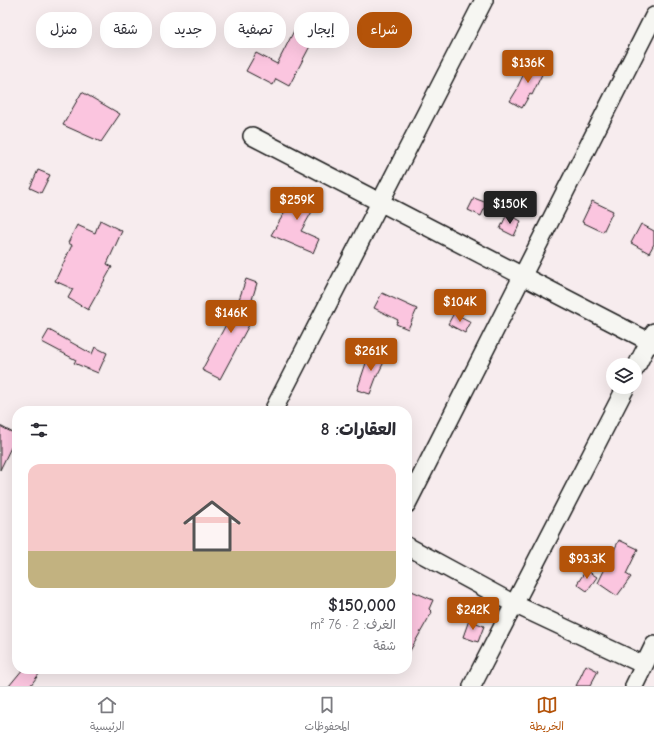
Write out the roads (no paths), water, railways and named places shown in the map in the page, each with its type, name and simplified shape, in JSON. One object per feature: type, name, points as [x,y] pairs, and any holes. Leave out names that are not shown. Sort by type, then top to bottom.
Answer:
[{"type":"street","points":[[276,406],[484,0]]},
{"type":"street","points":[[412,494],[653,21]]},
{"type":"street","points":[[252,136],[522,276],[652,339],[641,358]]},
{"type":"street","points":[[472,686],[622,394]]},
{"type":"street","points":[[412,549],[514,604],[644,665]]},
{"type":"street","points":[[634,686],[654,645]]}]
